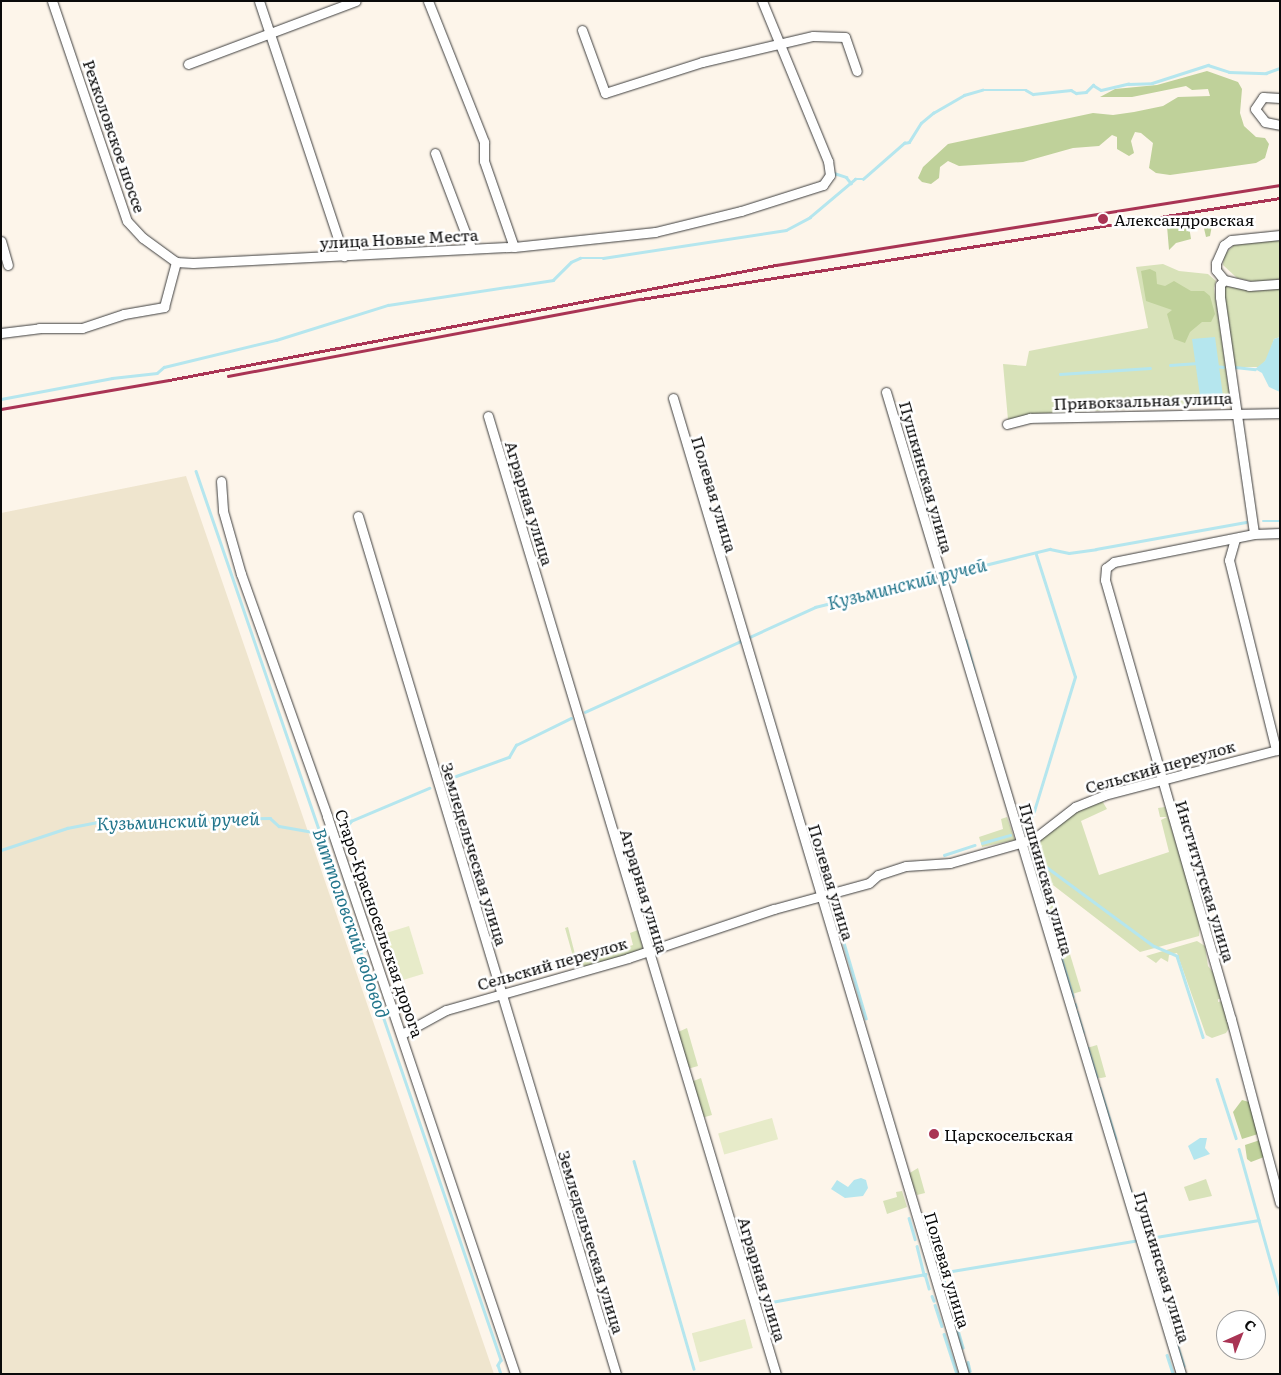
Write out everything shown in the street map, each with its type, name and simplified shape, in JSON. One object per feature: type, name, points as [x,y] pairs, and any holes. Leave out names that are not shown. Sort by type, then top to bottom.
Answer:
[{"type":"street","name":"Рехколовское шоссе","points":[[52,1],[127,221],[143,238],[176,262]]},
{"type":"street","points":[[259,1],[344,256]]},
{"type":"street","points":[[188,64],[356,1]]},
{"type":"street","points":[[428,1],[484,142],[484,161],[514,247]]},
{"type":"street","points":[[762,1],[778,44]]},
{"type":"street","points":[[582,30],[605,93],[702,62],[813,36],[845,37],[857,71]]},
{"type":"street","name":"улица Новые Места","points":[[176,262],[250,263],[472,248],[514,247],[655,232],[741,211],[811,189],[827,180],[830,175],[828,161],[778,44]]},
{"type":"street","points":[[1280,98],[1263,96],[1256,109],[1265,122],[1280,125]]},
{"type":"street","points":[[435,153],[472,248]]},
{"type":"street","points":[[1224,280],[1216,263],[1224,245],[1242,238],[1280,235]]},
{"type":"street","points":[[1,241],[8,265]]},
{"type":"street","points":[[1,333],[39,328],[82,328],[124,314],[164,307],[167,300],[167,286],[176,262]]},
{"type":"street","points":[[1224,280],[1250,286],[1280,284]]},
{"type":"street","points":[[1224,280],[1219,290],[1254,534]]},
{"type":"street","name":"Пушкинская улица","points":[[886,392],[1181,1374]]},
{"type":"street","name":"Полевая улица","points":[[673,398],[964,1374]]},
{"type":"street","name":"Привокзальная улица","points":[[1007,424],[1030,418],[1237,412],[1280,413]]},
{"type":"street","name":"Аграрная улица","points":[[488,416],[776,1374]]},
{"type":"street","name":"Старо-Красносельская дорога","points":[[221,481],[223,511],[241,574],[402,1034],[515,1374]]},
{"type":"street","name":"Земледельческая улица","points":[[358,516],[616,1374]]},
{"type":"street","points":[[1278,749],[1229,560],[1235,539],[1254,534],[1280,533]]},
{"type":"street","name":"Институтская улица","points":[[1235,539],[1114,562],[1106,568],[1105,580],[1160,778],[1231,1019],[1280,1203]]},
{"type":"street","name":"Сельский переулок","points":[[402,1034],[446,1010],[500,992],[648,952],[695,934],[870,883],[878,875],[906,866],[950,863],[1020,843],[1035,838],[1075,807],[1160,778],[1278,749]]},
{"type":"shaded area","points":[[186,476],[494,1374],[1,1374],[1,513]]},
{"type":"green space","points":[[1207,71],[1238,82],[1242,89],[1240,113],[1244,126],[1256,137],[1265,138],[1269,144],[1265,158],[1256,163],[1170,175],[1156,173],[1149,168],[1153,143],[1141,133],[1135,132],[1131,141],[1134,153],[1129,156],[1117,149],[1117,137],[1112,135],[1099,146],[1073,148],[1023,162],[959,166],[948,161],[940,167],[939,178],[931,184],[922,182],[918,178],[923,167],[948,144],[1093,113],[1113,115],[1134,112],[1163,106],[1178,97],[1210,96],[1208,89],[1192,90],[1186,86],[1132,97],[1100,97],[1115,89],[1157,85]]},
{"type":"green space","points":[[1208,217],[1213,220],[1210,236],[1206,237],[1203,224],[1189,226],[1191,239],[1176,243],[1169,250],[1167,226]]},
{"type":"green space","points":[[1280,241],[1280,279],[1255,282],[1237,278],[1223,265],[1224,255],[1234,245]]},
{"type":"green space","points":[[1163,264],[1179,271],[1208,274],[1216,281],[1214,288],[1231,404],[1032,414],[1008,420],[1003,364],[1026,366],[1029,351],[1148,328],[1136,267]]},
{"type":"green space","points":[[1150,269],[1156,272],[1157,284],[1165,286],[1174,281],[1191,291],[1204,291],[1210,296],[1215,314],[1211,322],[1202,322],[1190,332],[1185,343],[1174,339],[1167,314],[1172,310],[1146,301],[1141,271]]},
{"type":"green space","points":[[1225,286],[1254,291],[1280,289],[1280,337],[1274,339],[1268,358],[1260,367],[1235,367],[1223,294]]},
{"type":"green space","points":[[1101,799],[1107,809],[1081,821],[1099,875],[1169,852],[1161,820],[1167,817],[1160,817],[1158,808],[1165,807],[1200,923],[1199,936],[1140,952],[1049,882],[1067,944],[1056,948],[1026,849],[1069,814]]},
{"type":"green space","points":[[1007,817],[1015,840],[982,847],[979,837],[1003,829],[1001,819]]},
{"type":"green space","points":[[409,926],[424,974],[401,981],[386,933]]},
{"type":"green space","points":[[568,927],[577,962],[633,945],[630,933],[638,930],[643,949],[582,970],[576,967],[565,928]]},
{"type":"green space","points":[[1197,941],[1205,946],[1208,966],[1215,975],[1222,999],[1218,999],[1218,1002],[1222,1001],[1229,1028],[1226,1033],[1212,1038],[1206,1035],[1177,953],[1169,955],[1168,962],[1161,958],[1156,963],[1146,956]]},
{"type":"green space","points":[[1069,951],[1081,991],[1071,994],[1058,954]]},
{"type":"green space","points":[[687,1028],[698,1066],[691,1068],[686,1067],[676,1033]]},
{"type":"green space","points":[[1097,1045],[1106,1077],[1101,1078],[1095,1077],[1087,1048]]},
{"type":"green space","points":[[701,1078],[712,1115],[705,1117],[701,1117],[691,1082]]},
{"type":"green space","points":[[1242,1100],[1249,1102],[1258,1134],[1242,1139],[1233,1112]]},
{"type":"green space","points":[[772,1118],[778,1139],[724,1155],[718,1133]]},
{"type":"green space","points":[[1260,1140],[1264,1157],[1251,1162],[1247,1159],[1245,1145]]},
{"type":"green space","points":[[918,1168],[925,1193],[917,1195],[908,1174]]},
{"type":"green space","points":[[1206,1179],[1212,1196],[1189,1201],[1184,1187]]},
{"type":"green space","points":[[902,1191],[907,1207],[887,1214],[883,1201],[897,1197],[896,1192]]},
{"type":"green space","points":[[745,1319],[753,1348],[700,1362],[692,1333]]},
{"type":"water","points":[[1215,337],[1223,396],[1204,399],[1200,396],[1192,339]]},
{"type":"water","points":[[1280,337],[1280,392],[1269,387],[1262,373],[1255,369],[1265,361],[1274,339]]},
{"type":"water","points":[[1200,1138],[1207,1138],[1205,1148],[1210,1154],[1194,1160],[1188,1146]]},
{"type":"water","points":[[861,1178],[866,1180],[868,1188],[863,1196],[845,1198],[831,1189],[837,1180],[848,1187],[854,1180]]},
{"type":"waterway","points":[[1,399],[112,378],[157,373],[164,367],[276,340],[388,305],[553,280],[571,262],[580,258],[603,258],[786,230],[810,217],[855,179],[863,179],[904,143],[909,142],[921,123],[933,113],[964,95],[982,90],[1026,90],[1033,94],[1071,90],[1076,93],[1086,92],[1093,85],[1101,90],[1128,84],[1152,83],[1208,65],[1229,72],[1266,73],[1280,68]]},
{"type":"waterway","points":[[834,173],[846,177],[851,183]]},
{"type":"waterway","points":[[1170,365],[1198,363]]},
{"type":"waterway","points":[[1216,366],[1223,367]]},
{"type":"waterway","points":[[1235,367],[1255,369]]},
{"type":"waterway","points":[[1060,374],[1150,368]]},
{"type":"waterway","name":"Виттоловский водовод","points":[[196,471],[501,1360],[498,1365],[501,1374]]},
{"type":"waterway","name":"Кузьминский ручей","points":[[1263,521],[1280,521]]},
{"type":"waterway","name":"Кузьминский ручей","points":[[585,712],[815,607],[1050,549],[1069,553],[1246,522]]},
{"type":"waterway","points":[[1021,831],[1026,829],[1034,811],[1075,677],[1036,555]]},
{"type":"waterway","points":[[966,640],[974,670]]},
{"type":"waterway","name":"Кузьминский ручей","points":[[445,780],[509,757],[516,745],[571,718]]},
{"type":"waterway","name":"Кузьминский ручей","points":[[342,833],[351,821],[429,788]]},
{"type":"waterway","name":"Кузьминский ручей","points":[[1,850],[67,828],[102,821],[270,818],[279,826],[325,834]]},
{"type":"waterway","points":[[982,843],[1010,835]]},
{"type":"waterway","points":[[944,855],[974,845]]},
{"type":"waterway","points":[[817,851],[828,888]]},
{"type":"waterway","points":[[1029,854],[1154,946],[1177,956],[1203,1037]]},
{"type":"waterway","points":[[1040,888],[1058,948]]},
{"type":"waterway","points":[[833,905],[866,1018]]},
{"type":"waterway","points":[[1060,953],[1073,996]]},
{"type":"waterway","points":[[1077,1012],[1083,1032]]},
{"type":"waterway","points":[[1088,1048],[1097,1077]]},
{"type":"waterway","points":[[1217,1079],[1236,1138]]},
{"type":"waterway","points":[[1100,1088],[1116,1139]]},
{"type":"waterway","points":[[1239,1149],[1280,1295]]},
{"type":"waterway","points":[[634,1161],[694,1369]]},
{"type":"waterway","points":[[1122,1163],[1132,1196]]},
{"type":"waterway","points":[[1137,1214],[1150,1252]]},
{"type":"waterway","points":[[909,1218],[915,1239]]},
{"type":"waterway","points":[[1150,1238],[1259,1220]]},
{"type":"waterway","points":[[930,1235],[939,1261]]},
{"type":"waterway","points":[[940,1273],[1134,1241]]},
{"type":"waterway","points":[[917,1246],[924,1275]]},
{"type":"waterway","points":[[1153,1265],[1156,1274]]},
{"type":"waterway","points":[[941,1268],[949,1300]]},
{"type":"waterway","points":[[766,1303],[925,1274],[929,1288]]},
{"type":"waterway","points":[[1158,1279],[1165,1302]]},
{"type":"waterway","points":[[932,1296],[934,1301]]},
{"type":"waterway","points":[[935,1305],[942,1326]]},
{"type":"waterway","points":[[952,1309],[963,1347]]},
{"type":"waterway","points":[[1167,1310],[1169,1316]]},
{"type":"waterway","points":[[1169,1318],[1172,1328]]},
{"type":"waterway","points":[[944,1334],[957,1374]]},
{"type":"waterway","points":[[1175,1338],[1184,1366]]},
{"type":"waterway","points":[[1167,1355],[1173,1374]]},
{"type":"waterway","points":[[968,1362],[970,1371]]},
{"type":"railway","points":[[1,409],[169,380],[776,265],[1280,185]]},
{"type":"railway","points":[[228,376],[641,299],[1280,198]]},
{"type":"place","name":"Александровская","points":[[1103,219]]},
{"type":"place","name":"Царскосельская","points":[[934,1134]]}]
